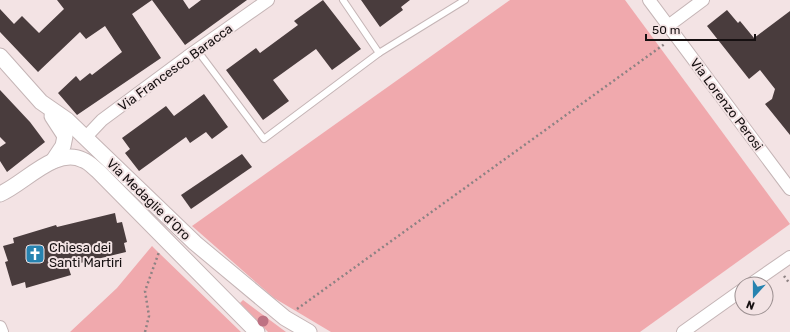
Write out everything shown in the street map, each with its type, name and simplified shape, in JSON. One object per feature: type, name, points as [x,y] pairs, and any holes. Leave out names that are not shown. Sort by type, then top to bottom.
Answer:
[{"type":"street","name":"Via Francesco Baracca","points":[[85,138],[102,120],[268,0]]},
{"type":"street","name":"Via Lorenzo Perosi","points":[[649,0],[790,189]]},
{"type":"street","points":[[668,26],[704,0]]},
{"type":"street","name":"Via Medaglie d'Oro","points":[[0,56],[41,102],[67,120],[195,243],[285,318],[308,332]]},
{"type":"street","points":[[2,195],[53,160],[63,146],[65,136],[41,102]]},
{"type":"street","name":"Via Medaglie d'Oro","points":[[53,160],[70,157],[82,159],[98,171],[257,332]]},
{"type":"street","points":[[763,276],[790,257]]},
{"type":"street","points":[[683,332],[734,296]]},
{"type":"street","points":[[0,327],[2,332]]},
{"type":"lane","points":[[343,0],[379,53]]},
{"type":"lane","points":[[197,50],[264,139],[379,53],[465,0]]},
{"type":"path","points":[[285,318],[676,36]]},
{"type":"path","points":[[145,332],[149,316],[145,291],[159,252],[166,241]]},
{"type":"shaded area","points":[[510,0],[625,0],[790,224],[640,332],[331,332],[274,298],[192,226]]},
{"type":"shaded area","points":[[152,246],[241,332],[70,332],[117,288]]},
{"type":"shaded area","points":[[243,300],[286,332],[268,332],[240,303]]},
{"type":"building","points":[[57,0],[152,0],[132,14],[161,58],[77,115],[58,93],[76,76],[80,81],[90,73],[92,75],[122,52],[105,26],[86,39],[80,32],[38,72],[0,32],[0,9],[14,24],[22,16],[39,33],[64,9]]},
{"type":"building","points":[[152,0],[183,0],[189,9],[201,0],[247,0],[185,45]]},
{"type":"building","points":[[323,0],[361,49],[332,70],[316,49],[273,80],[289,101],[263,120],[226,70],[256,48],[260,53],[298,25],[294,21]]},
{"type":"building","points":[[361,0],[410,0],[401,7],[403,10],[380,27]]},
{"type":"building","points":[[727,10],[738,23],[740,21],[754,38],[790,11],[790,135],[765,104],[772,99],[775,89],[760,70],[749,79],[707,26]]},
{"type":"building","points":[[0,90],[30,122],[45,142],[7,172],[0,161],[0,147],[6,143],[0,137]]},
{"type":"building","points":[[204,94],[228,127],[212,139],[206,132],[190,143],[186,137],[139,171],[125,153],[130,149],[122,138],[166,106],[174,116]]},
{"type":"building","points":[[242,154],[252,167],[191,209],[181,195]]},
{"type":"building","points":[[115,213],[117,223],[122,222],[127,242],[124,243],[126,252],[68,266],[71,275],[26,288],[25,282],[12,286],[5,262],[8,261],[3,246],[14,243],[13,238],[56,225],[57,227]]},
{"type":"place","name":"Chiesa dei Santi Martiri","points":[[35,254]]}]
